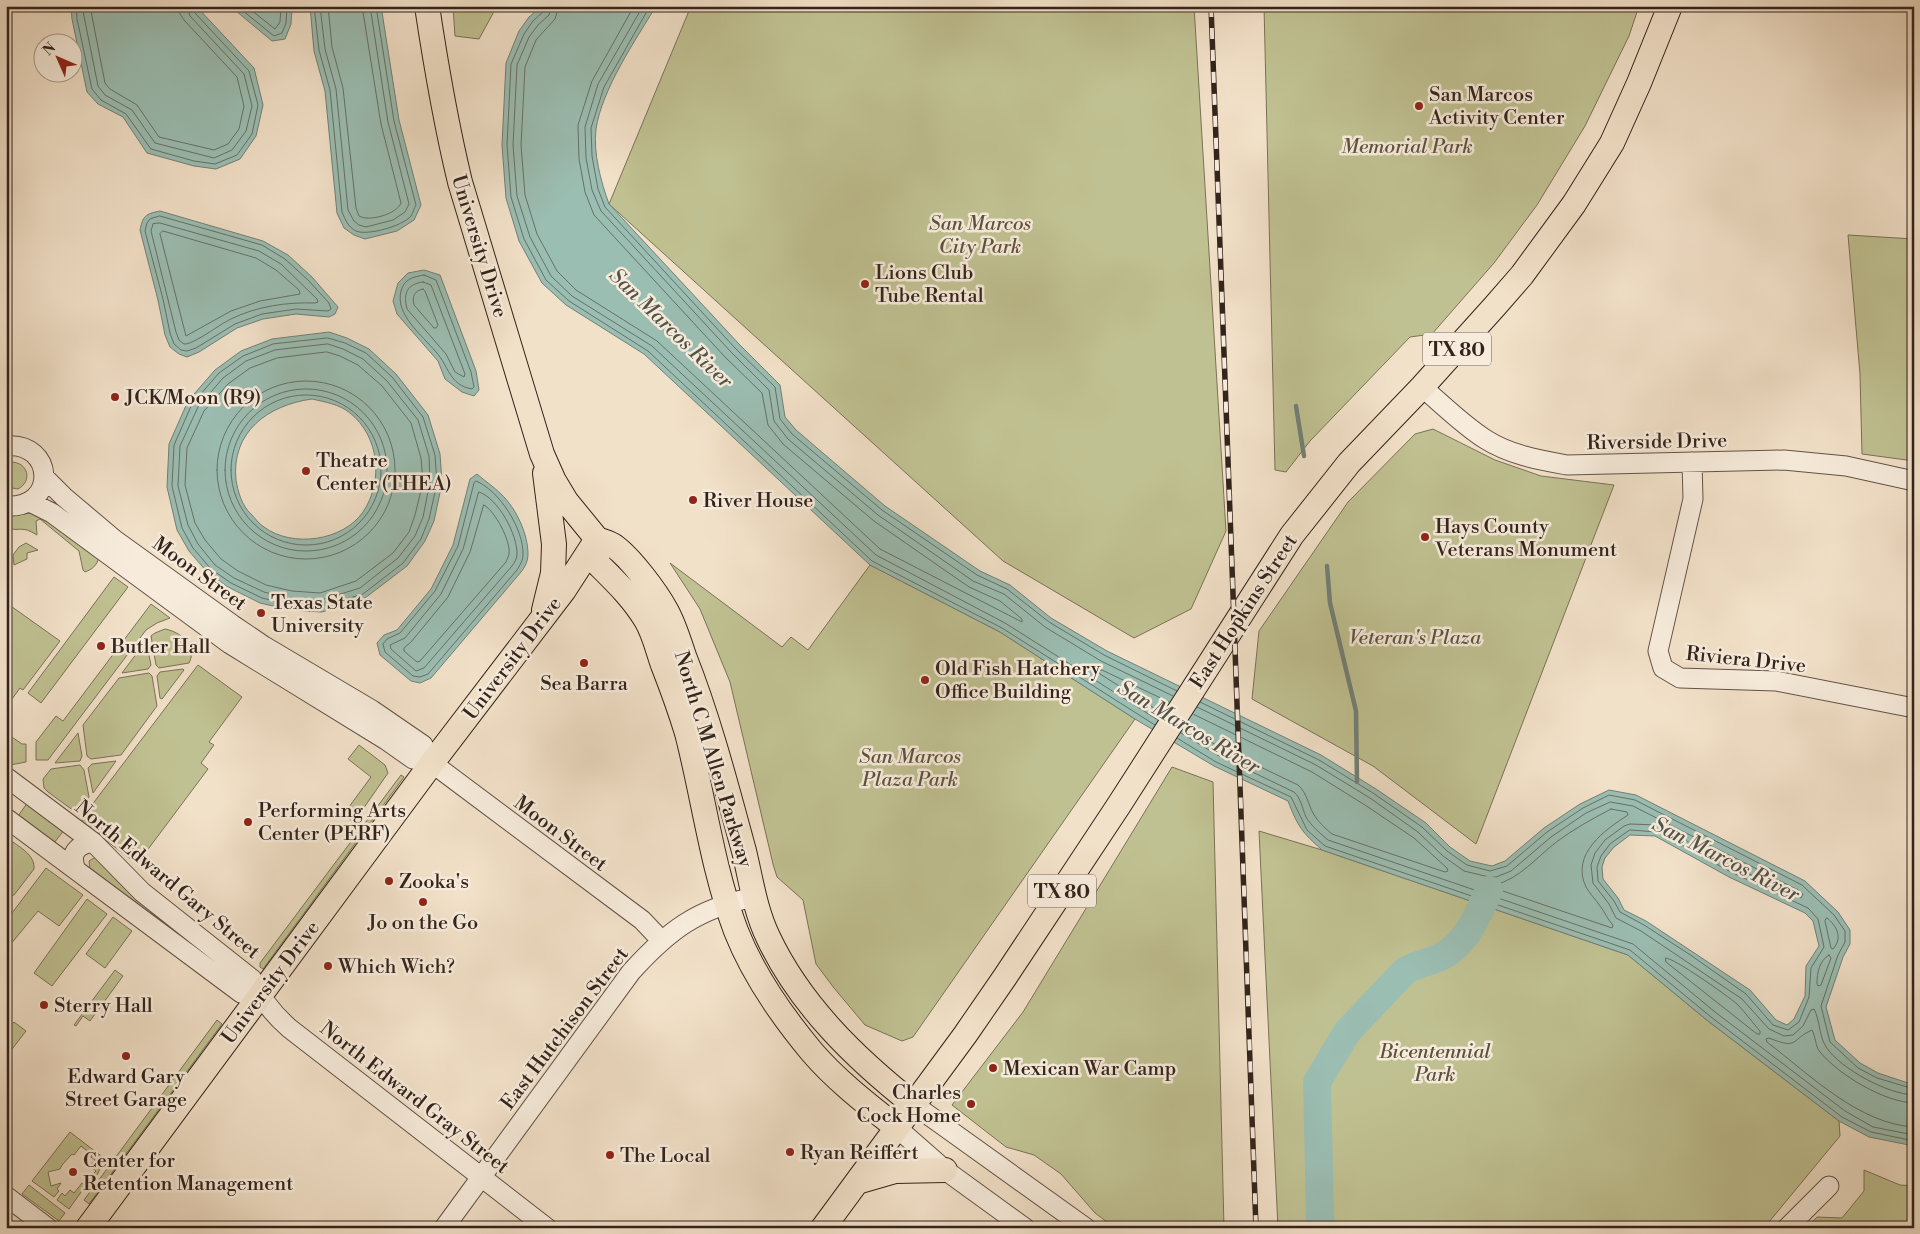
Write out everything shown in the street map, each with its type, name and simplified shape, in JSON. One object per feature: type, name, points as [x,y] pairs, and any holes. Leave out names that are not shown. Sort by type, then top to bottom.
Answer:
[{"type":"main road","name":"University Drive","points":[[88,1228],[432,763],[542,620],[597,539],[566,501],[554,481],[542,454],[460,182],[436,71],[427,6]]},
{"type":"main road","name":"East Hopkins Street","points":[[823,1228],[965,1035],[1005,977],[1292,535],[1349,463],[1422,387],[1522,275],[1574,204],[1612,143],[1670,6]]},
{"type":"main road","points":[[542,454],[554,544],[553,573],[542,620]]},
{"type":"main road","name":"North C M Allen Parkway","points":[[896,1127],[838,1078],[812,1052],[782,1012],[754,968],[737,933],[726,903],[714,859],[687,734],[647,622],[629,596],[597,563],[597,539],[614,545],[633,564],[667,611],[697,687],[744,852],[754,897],[768,937],[784,967],[804,997],[835,1035],[913,1104]]},
{"type":"main road","points":[[703,808],[730,803]]},
{"type":"main road","points":[[782,1012],[804,997]]},
{"type":"main road","points":[[857,1182],[895,1170],[945,1170]]},
{"type":"street","name":"Riverside Drive","points":[[1422,387],[1487,441],[1534,459],[1567,465],[1784,460],[1846,466],[1914,481]]},
{"type":"street","points":[[6,446],[26,448],[35,455],[41,462],[45,478],[42,487],[30,502],[17,506],[6,506]]},
{"type":"street","name":"Riviera Drive","points":[[1692,462],[1693,499],[1658,651],[1663,668],[1680,678],[1776,681],[1914,708]]},
{"type":"street","name":"Moon Street","points":[[45,478],[64,497],[115,540],[233,625],[264,646],[372,710],[423,746],[432,763],[642,920],[661,940]]},
{"type":"street","name":"Moon Street","points":[[30,502],[58,517],[230,644],[386,740],[413,760],[432,763]]},
{"type":"street","name":"North Edward Gary Street","points":[[6,777],[94,842],[142,892],[252,979],[260,996]]},
{"type":"street","name":"North Edward Gary Street","points":[[6,818],[241,993],[260,996]]},
{"type":"street","points":[[76,870],[73,862],[76,851],[84,844],[94,842]]},
{"type":"street","name":"East Hutchison Street","points":[[444,1228],[631,972],[661,940],[684,922],[726,903],[754,897]]},
{"type":"street","name":"North Edward Gray Street","points":[[260,996],[272,1013],[289,1028],[547,1228]]},
{"type":"street","name":"North C M Allen Parkway","points":[[913,1104],[1086,1228]]},
{"type":"street","name":"North C M Allen Parkway","points":[[896,1127],[945,1170],[1025,1228]]},
{"type":"street","points":[[1788,1228],[1829,1186]]},
{"type":"street","points":[[6,1196],[48,1228]]},
{"type":"green space","points":[[453,6],[497,6],[479,39],[455,36]]},
{"type":"green space","name":"San Marcos City Park","points":[[691,6],[1194,6],[1226,531],[1191,609],[1134,638],[1003,561],[609,204]]},
{"type":"green space","name":"Memorial Park","points":[[1264,6],[1639,6],[1629,36],[1585,126],[1537,205],[1494,263],[1432,334],[1410,337],[1310,441],[1286,472],[1275,470]]},
{"type":"green space","points":[[1848,235],[1914,239],[1914,461],[1862,454],[1860,374]]},
{"type":"green space","name":"Veteran's Plaza","points":[[1433,429],[1495,460],[1541,476],[1614,485],[1476,844],[1373,766],[1252,699],[1259,631],[1348,502],[1415,434]]},
{"type":"green space","points":[[11,462],[25,468],[26,481],[18,489],[6,487],[6,464]]},
{"type":"green space","points":[[30,513],[44,517],[99,557],[96,564],[85,572],[79,551],[40,519],[36,521],[37,535],[24,529],[6,528],[6,517]]},
{"type":"green space","points":[[26,543],[38,550],[27,553],[27,559],[14,565],[13,555],[19,547]]},
{"type":"green space","name":"San Marcos Plaza Park","points":[[670,563],[782,647],[791,637],[808,650],[870,565],[1000,632],[1135,719],[913,1037],[902,1041],[865,1025],[816,964],[803,900],[777,877],[773,864],[730,682],[700,609]]},
{"type":"green space","points":[[114,577],[128,587],[41,703],[28,693]]},
{"type":"green space","points":[[8,604],[60,641],[23,690],[20,688],[7,706],[6,607]]},
{"type":"green space","points":[[151,604],[170,618],[146,630],[48,760],[36,760],[36,742],[56,716],[63,721]]},
{"type":"green space","points":[[165,629],[177,633],[190,646],[191,657],[189,663],[159,668],[156,665],[151,636]]},
{"type":"green space","points":[[146,641],[151,665],[148,669],[122,673]]},
{"type":"green space","points":[[198,665],[242,697],[209,742],[214,745],[201,763],[208,769],[137,864],[82,822],[82,818]]},
{"type":"green space","points":[[183,669],[162,699],[160,698],[157,676],[160,672]]},
{"type":"green space","points":[[149,673],[152,676],[157,706],[121,755],[91,759],[87,756],[83,725],[119,678]]},
{"type":"green space","points":[[6,733],[22,744],[26,744],[26,762],[8,767],[6,765]]},
{"type":"green space","points":[[78,733],[82,756],[80,761],[55,763]]},
{"type":"green space","points":[[359,745],[385,765],[388,773],[354,822],[343,815],[371,777],[348,759]]},
{"type":"green space","points":[[116,761],[93,793],[88,768],[92,764]]},
{"type":"green space","points":[[80,765],[84,770],[89,797],[79,810],[74,811],[44,788],[43,779],[51,769]]},
{"type":"green space","points":[[1172,767],[1213,782],[1224,1228],[1115,1228],[1095,1213],[1061,1174],[1034,1155],[1006,1147],[952,1105],[1023,1012]]},
{"type":"green space","points":[[401,775],[404,777],[263,969],[260,967],[260,963]]},
{"type":"green space","points":[[28,802],[65,829],[54,843],[18,816]]},
{"type":"green space","name":"Bicentennial Park","points":[[1259,831],[1322,850],[1628,955],[1708,1021],[1839,1121],[1840,1136],[1764,1228],[1278,1228]]},
{"type":"green space","points":[[6,840],[10,840],[30,856],[34,869],[14,895],[6,896]]},
{"type":"green space","points":[[97,856],[138,900],[155,915],[227,967],[223,971],[90,869],[89,861]]},
{"type":"green space","points":[[46,868],[83,895],[59,926],[38,911],[6,950],[6,921]]},
{"type":"green space","points":[[87,899],[107,914],[52,986],[34,973]]},
{"type":"green space","points":[[113,917],[132,931],[105,968],[86,954]]},
{"type":"green space","points":[[115,970],[123,976],[90,1021],[83,1016],[76,1026],[74,1025]]},
{"type":"green space","points":[[217,1020],[222,1024],[89,1204],[84,1200]]},
{"type":"green space","points":[[14,1022],[26,1031],[6,1057],[6,1032]]},
{"type":"green space","points":[[70,1132],[105,1159],[97,1175],[89,1183],[95,1175],[96,1171],[90,1166],[95,1160],[81,1146],[60,1169],[48,1172],[51,1186],[61,1183],[57,1189],[59,1191],[54,1197],[32,1181]]},
{"type":"green space","points":[[1864,1170],[1900,1185],[1914,1186],[1914,1228],[1806,1228],[1817,1217],[1842,1218],[1864,1191]]},
{"type":"green space","points":[[87,1182],[89,1183],[69,1209],[57,1200],[62,1193],[65,1196],[70,1190],[74,1193],[82,1183],[85,1185]]},
{"type":"green space","points":[[29,1185],[65,1213],[59,1221],[22,1194]]},
{"type":"water","points":[[71,6],[197,7],[254,68],[263,105],[256,136],[240,159],[216,169],[194,166],[147,153],[123,117],[98,104],[87,92],[82,68],[82,32],[75,32]]},
{"type":"water","points":[[230,6],[292,6],[291,24],[285,39],[272,41]]},
{"type":"water","points":[[310,6],[381,6],[399,120],[421,205],[414,220],[397,231],[365,239],[354,235],[344,228],[337,213],[325,91],[314,51]]},
{"type":"water","name":"San Marcos River","points":[[542,6],[656,6],[620,66],[599,114],[595,138],[597,157],[609,204],[739,344],[780,385],[785,417],[796,430],[885,506],[980,571],[1010,585],[1051,618],[1107,651],[1321,755],[1426,823],[1450,847],[1470,861],[1492,866],[1505,861],[1544,828],[1580,804],[1609,790],[1636,795],[1805,881],[1838,912],[1850,930],[1850,944],[1843,957],[1826,1007],[1835,1040],[1860,1063],[1878,1073],[1914,1085],[1914,1146],[1869,1137],[1839,1121],[1708,1021],[1628,955],[1322,850],[1301,829],[1288,801],[1214,766],[1135,719],[1000,632],[870,565],[644,354],[566,305],[542,283],[519,241],[506,198],[502,145],[506,63],[519,31],[529,17]],"holes":[[[1630,835],[1655,836],[1729,877],[1805,913],[1813,921],[1819,946],[1806,966],[1805,996],[1794,1019],[1787,1025],[1776,1020],[1750,990],[1646,921],[1624,910],[1618,898],[1603,879],[1602,867],[1605,858],[1614,847]]]},
{"type":"water","points":[[160,211],[263,241],[288,255],[312,277],[338,307],[335,314],[329,317],[296,314],[263,319],[237,328],[199,352],[187,357],[179,354],[170,347],[165,335],[140,230],[146,216]]},
{"type":"water","points":[[424,270],[440,275],[476,371],[479,390],[474,396],[462,392],[445,379],[438,361],[397,314],[393,301],[398,283],[408,273]]},
{"type":"water","points":[[329,332],[347,338],[369,349],[396,374],[428,415],[440,454],[442,483],[434,521],[425,541],[407,566],[365,598],[322,612],[290,610],[260,603],[228,587],[208,573],[189,551],[177,530],[167,487],[169,444],[188,401],[215,370],[241,351],[272,339]],"holes":[[[312,399],[341,407],[360,423],[372,446],[376,473],[374,487],[370,500],[363,512],[343,530],[316,538],[288,538],[275,534],[262,526],[245,507],[237,485],[236,463],[246,435],[256,424],[281,407]]]},
{"type":"water","points":[[477,474],[512,506],[526,538],[527,561],[521,572],[431,678],[420,683],[411,681],[380,655],[377,643],[384,635],[397,630],[431,589],[453,545],[470,479]]},
{"type":"waterway","points":[[1296,406],[1304,456]]},
{"type":"waterway","points":[[1327,566],[1330,603],[1356,711],[1357,782]]},
{"type":"waterway","points":[[1322,1228],[1320,1217],[1317,1082],[1347,1032],[1404,972],[1440,957],[1457,945],[1470,928],[1489,890]]},
{"type":"railway","points":[[1211,6],[1256,1228]]},
{"type":"place","name":"San Marcos Activity Center","points":[[1419,106]]},
{"type":"place","name":"Lions Club Tube Rental","points":[[865,284]]},
{"type":"place","name":"JCK/Moon (R9)","points":[[115,397]]},
{"type":"place","name":"Theatre Center (THEA)","points":[[306,471]]},
{"type":"place","name":"River House","points":[[693,500]]},
{"type":"place","name":"Hays County Veterans Monument","points":[[1425,537]]},
{"type":"place","name":"Texas State University","points":[[261,613]]},
{"type":"place","name":"Butler Hall","points":[[101,646]]},
{"type":"place","name":"Sea Barra","points":[[584,663]]},
{"type":"place","name":"Old Fish Hatchery Office Building","points":[[925,680]]},
{"type":"place","name":"Performing Arts Center (PERF)","points":[[248,822]]},
{"type":"place","name":"Zooka's","points":[[389,881]]},
{"type":"place","name":"Jo on the Go","points":[[423,902]]},
{"type":"place","name":"Which Wich?","points":[[328,966]]},
{"type":"place","name":"Sterry Hall","points":[[44,1005]]},
{"type":"place","name":"Edward Gary Street Garage","points":[[126,1056]]},
{"type":"place","name":"Mexican War Camp","points":[[993,1068]]},
{"type":"place","name":"Charles Cock Home","points":[[971,1104]]},
{"type":"place","name":"Ryan Reiffert","points":[[790,1152]]},
{"type":"place","name":"The Local","points":[[610,1155]]},
{"type":"place","name":"Center for Retention Management","points":[[73,1172]]}]
